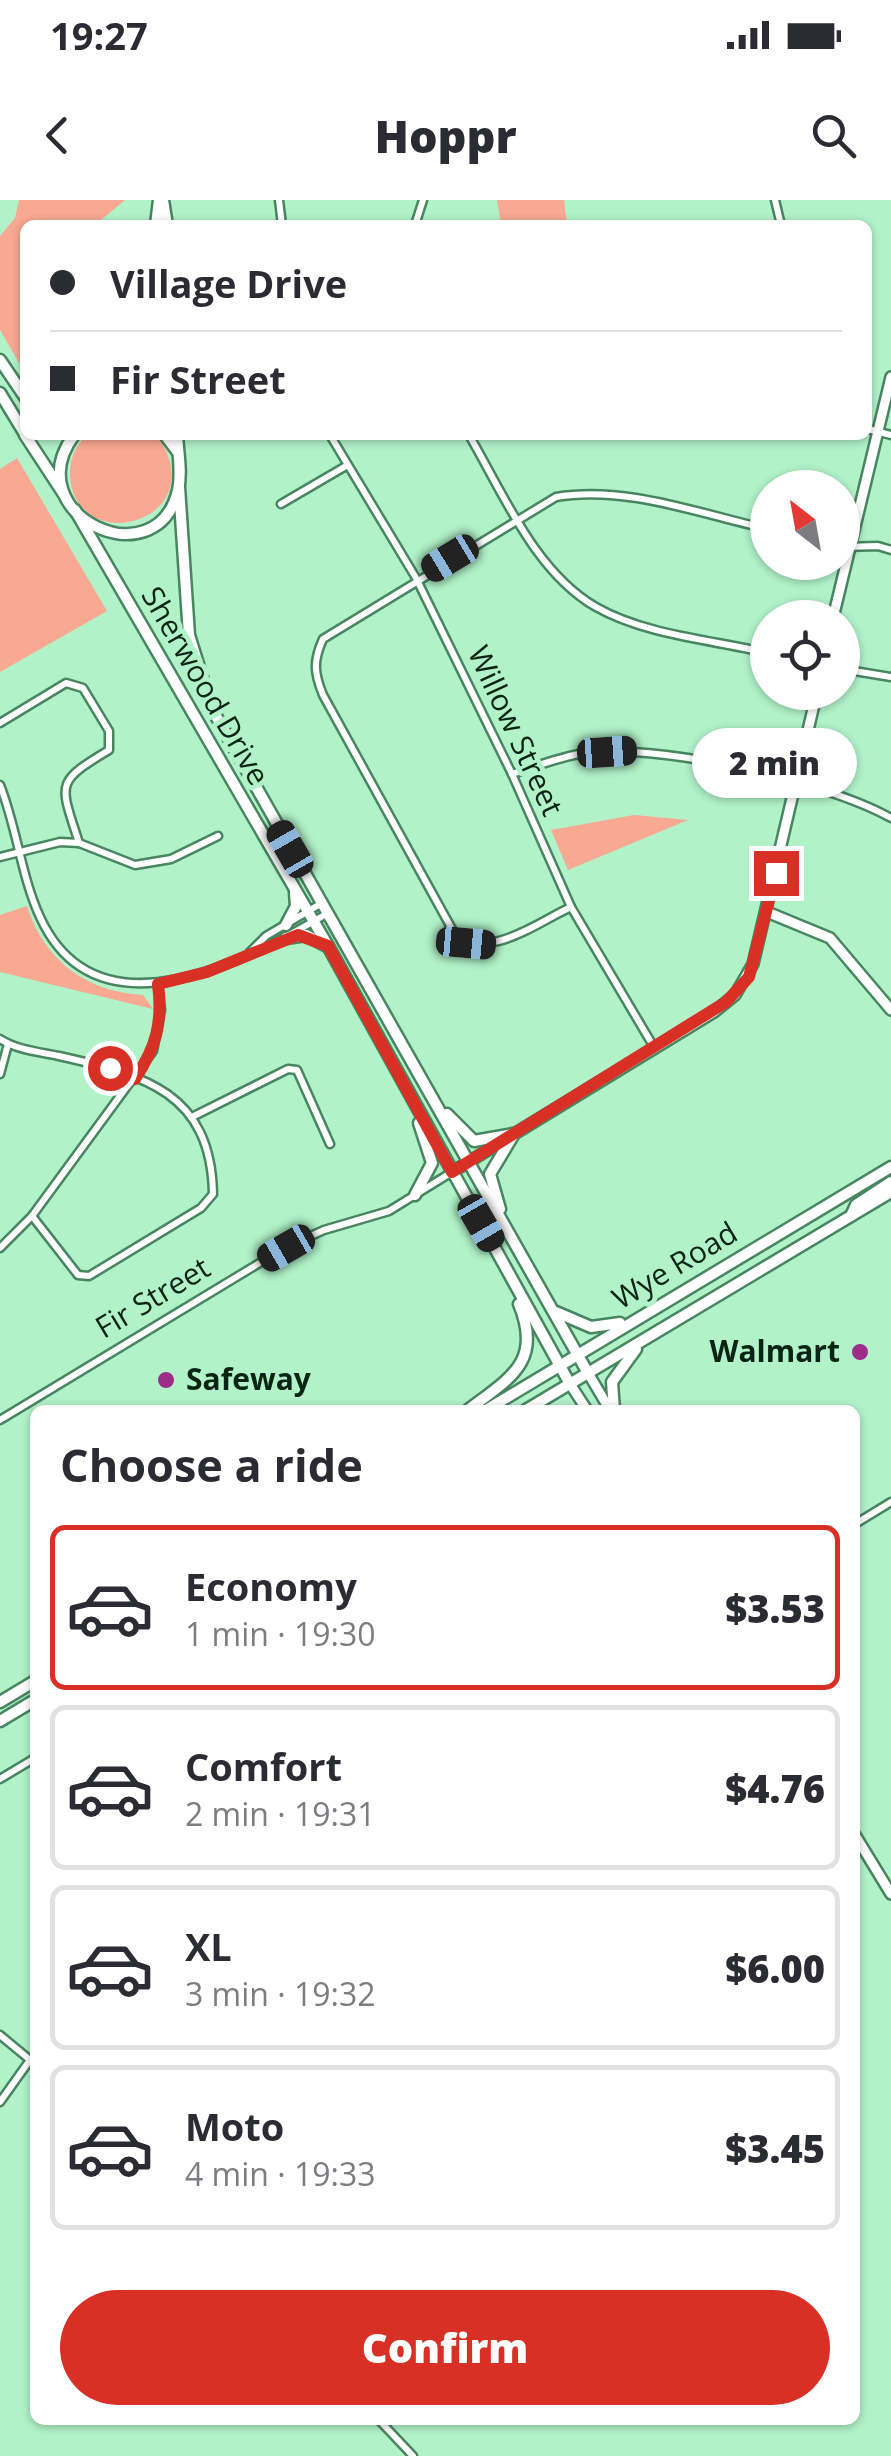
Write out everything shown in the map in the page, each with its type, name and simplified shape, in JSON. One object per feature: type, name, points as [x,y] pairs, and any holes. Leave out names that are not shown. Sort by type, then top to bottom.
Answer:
[{"type":"main road","points":[[0,360],[20,390]]},
{"type":"main road","name":"Sherwood Drive","points":[[0,393],[20,427]]},
{"type":"main road","name":"Sherwood Drive","points":[[28,440],[75,510],[328,946],[570,1384]]},
{"type":"main road","points":[[66,496],[62,464],[72,440]]},
{"type":"main road","points":[[169,440],[178,452]]},
{"type":"main road","points":[[177,440],[178,452]]},
{"type":"main road","name":"Sherwood Drive","points":[[178,452],[189,635],[205,693],[222,731],[588,1373]]},
{"type":"main road","points":[[75,510],[100,531],[133,534],[160,520],[179,487]]},
{"type":"main road","points":[[286,925],[296,906],[294,887]]},
{"type":"main road","points":[[286,938],[306,936],[328,946]]},
{"type":"main road","points":[[404,1085],[432,1163],[415,1195]]},
{"type":"main road","points":[[432,1097],[474,1141],[514,1134]]},
{"type":"main road","points":[[506,1228],[490,1174],[514,1134]]},
{"type":"main road","name":"Wye Road","points":[[494,1405],[891,1166]]},
{"type":"main road","points":[[850,1216],[856,1205],[891,1182]]},
{"type":"main road","name":"Wye Road","points":[[534,1405],[891,1192]]},
{"type":"main road","points":[[474,1405],[507,1380],[529,1347],[530,1329],[496,1248]]},
{"type":"main road","points":[[553,1311],[591,1327],[631,1321]]},
{"type":"main road","points":[[613,1405],[616,1374],[651,1335]]},
{"type":"main road","points":[[0,1702],[30,1683]]},
{"type":"main road","points":[[0,1721],[30,1703]]},
{"type":"street","points":[[891,376],[873,430],[891,435]]},
{"type":"street","name":"Willow Street","points":[[333,440],[416,578],[512,774],[571,907],[655,1049]]},
{"type":"street","points":[[472,440],[551,568],[596,607],[625,619],[750,649]]},
{"type":"street","points":[[860,487],[871,440]]},
{"type":"street","points":[[281,504],[346,466]]},
{"type":"street","points":[[571,907],[489,945],[466,943],[423,882],[323,695],[314,675],[322,639],[416,578],[556,497],[600,492],[750,525]]},
{"type":"street","points":[[860,547],[891,550]]},
{"type":"street","points":[[860,672],[891,677]]},
{"type":"street","points":[[0,724],[66,683],[83,688],[108,732],[108,750],[68,774],[64,785],[79,843]]},
{"type":"street","name":"Fir Street","points":[[0,1420],[286,1248],[324,1230],[376,1216],[415,1195],[714,1012],[749,977],[812,710]]},
{"type":"street","points":[[512,774],[578,754],[635,751],[798,782],[845,796],[891,818]]},
{"type":"street","points":[[0,786],[40,916],[64,951],[81,965],[110,978],[158,984],[207,972],[286,938],[325,908]]},
{"type":"street","points":[[0,857],[45,843],[79,843],[136,865],[171,859],[218,836]]},
{"type":"street","points":[[766,912],[830,938],[891,1010]]},
{"type":"street","points":[[249,953],[286,925],[311,917]]},
{"type":"street","points":[[0,1248],[32,1216],[153,1052],[159,1031],[158,984]]},
{"type":"street","points":[[0,1039],[110,1068],[159,1086],[192,1117],[204,1136],[212,1171],[213,1194],[201,1208],[89,1276],[78,1275],[32,1216]]},
{"type":"street","points":[[0,1074],[8,1044]]},
{"type":"street","points":[[192,1117],[288,1069],[297,1070],[330,1144]]},
{"type":"street","name":"Sherwood Drive","points":[[588,1373],[609,1405]]},
{"type":"street","name":"Sherwood Drive","points":[[570,1384],[583,1405]]},
{"type":"street","points":[[860,1521],[891,1502]]},
{"type":"street","points":[[0,1778],[30,1761]]},
{"type":"street","points":[[860,1843],[891,1894]]},
{"type":"street","points":[[0,2035],[30,2060]]},
{"type":"street","points":[[0,2102],[30,2064]]},
{"type":"street","points":[[384,2425],[413,2456]]},
{"type":"shaded area","points":[[19,200],[125,200],[101,220],[20,220],[20,364],[0,330],[0,236],[15,218]]},
{"type":"shaded area","points":[[497,200],[564,200],[566,220],[500,220]]},
{"type":"shaded area","points":[[83,440],[160,440],[171,467],[169,491],[156,509],[137,520],[115,523],[94,517],[78,502],[70,477],[76,449]]},
{"type":"shaded area","points":[[17,458],[107,611],[0,672],[0,469]]},
{"type":"shaded area","points":[[634,815],[688,820],[568,870],[551,830]]},
{"type":"shaded area","points":[[27,906],[44,942],[70,970],[103,987],[143,995],[153,1009],[0,972],[0,915]]},
{"type":"place","name":"Walmart","points":[[860,1352]]},
{"type":"place","name":"Safeway","points":[[166,1380]]},
{"type":"route","points":[[110,1068],[135,1079],[153,1052],[161,1010],[158,984],[185,980],[286,938],[298,935],[316,939],[328,946],[452,1172],[676,1036],[735,995],[749,977],[776,873]]}]
